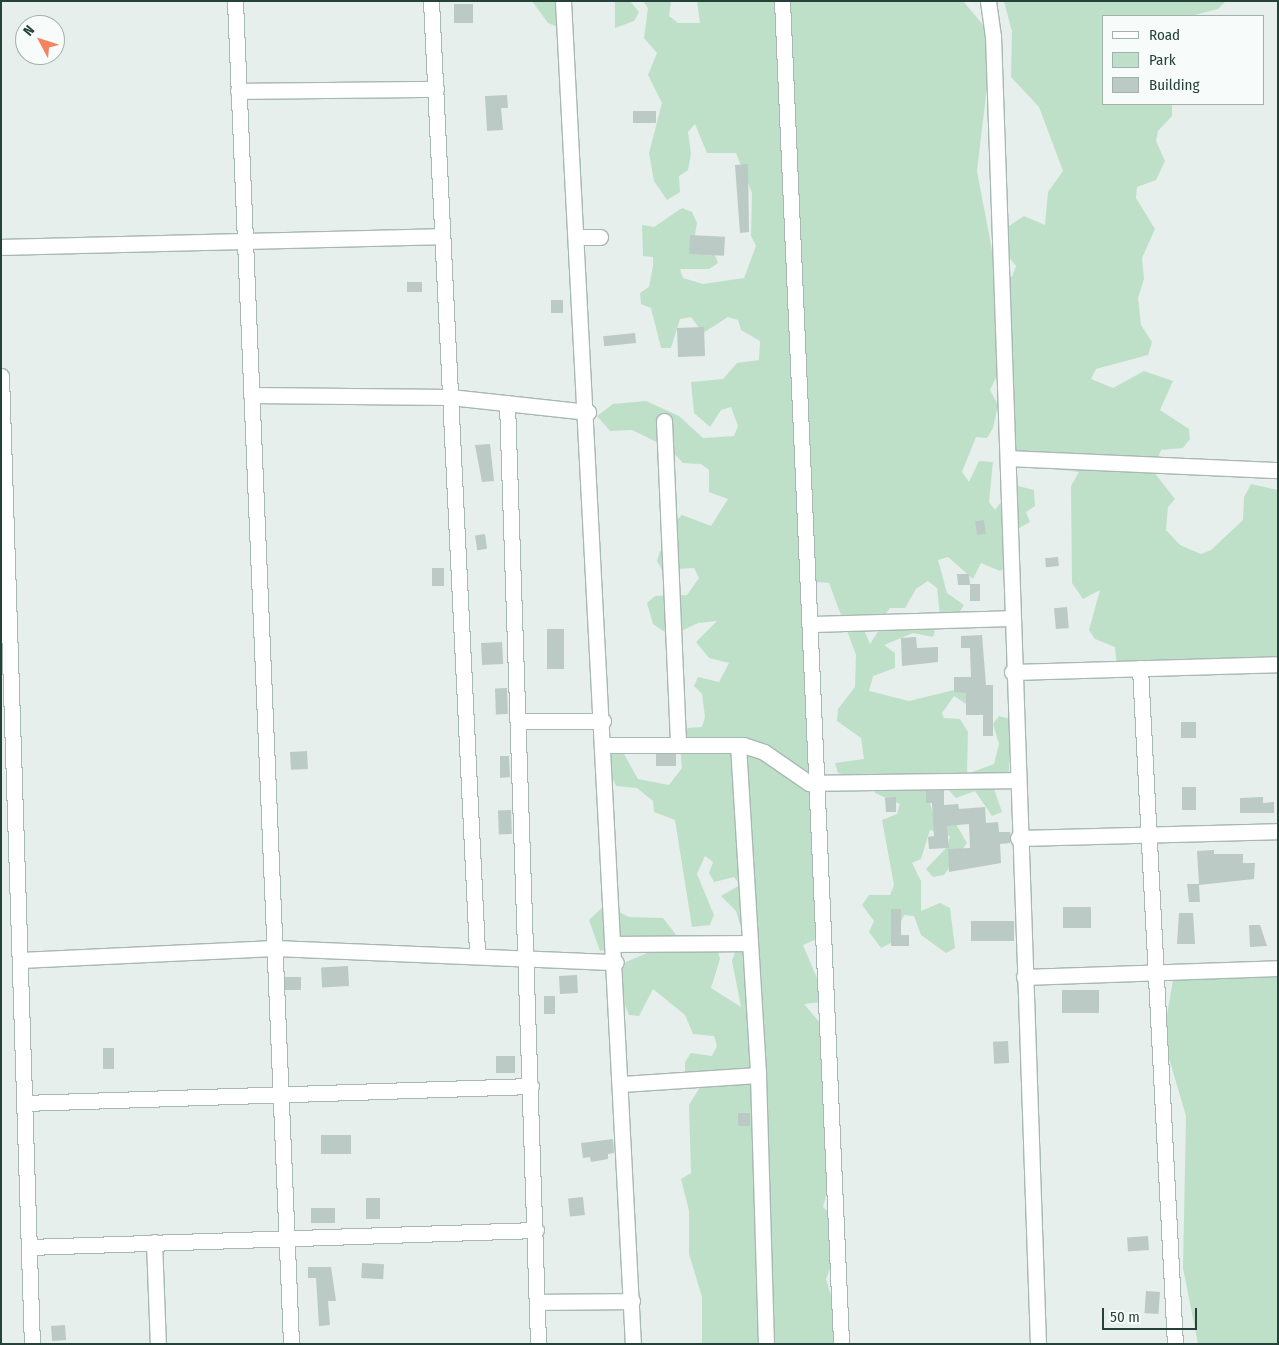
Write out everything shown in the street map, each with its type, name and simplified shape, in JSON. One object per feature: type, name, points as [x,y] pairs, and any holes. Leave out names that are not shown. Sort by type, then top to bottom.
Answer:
[{"type":"street","points":[[235,1],[291,1344]]},
{"type":"street","points":[[431,1],[477,953]]},
{"type":"street","points":[[563,1],[588,412],[622,1084],[633,1344]]},
{"type":"street","points":[[782,1],[820,783],[841,1344]]},
{"type":"street","points":[[988,1],[1008,458],[1012,672],[1038,1344]]},
{"type":"street","points":[[238,92],[436,89]]},
{"type":"street","points":[[1,247],[442,236]]},
{"type":"street","points":[[578,237],[600,237]]},
{"type":"street","points":[[1,376],[32,1344]]},
{"type":"street","points":[[251,395],[450,397],[588,412]]},
{"type":"street","points":[[507,403],[536,1230],[538,1344]]},
{"type":"street","points":[[664,421],[678,745]]},
{"type":"street","points":[[1008,458],[1278,470]]},
{"type":"street","points":[[812,624],[1011,618]]},
{"type":"street","points":[[1012,672],[1278,664]]},
{"type":"street","points":[[1140,668],[1175,1344]]},
{"type":"street","points":[[518,721],[603,721]]},
{"type":"street","points":[[604,745],[738,745],[764,752],[796,777],[820,783],[1016,780]]},
{"type":"street","points":[[738,745],[758,1076],[766,1344]]},
{"type":"street","points":[[1018,838],[1278,831]]},
{"type":"street","points":[[615,944],[750,943]]},
{"type":"street","points":[[20,960],[275,948],[477,953],[616,962]]},
{"type":"street","points":[[1024,977],[1278,968]]},
{"type":"street","points":[[622,1084],[758,1076]]},
{"type":"street","points":[[24,1103],[531,1086]]},
{"type":"street","points":[[29,1247],[536,1230]]},
{"type":"street","points":[[154,1242],[158,1344]]},
{"type":"street","points":[[537,1302],[632,1301]]},
{"type":"green space","points":[[532,1],[563,1],[560,28],[548,23]]},
{"type":"green space","points":[[615,1],[630,1],[639,12],[634,21],[615,28]]},
{"type":"green space","points":[[643,1],[671,1],[669,16],[678,23],[700,23],[697,1],[963,1],[984,26],[989,70],[977,171],[995,266],[1001,276],[1012,277],[1016,266],[1003,249],[1006,228],[1024,216],[1045,225],[1048,192],[1063,171],[1039,107],[1011,77],[1012,32],[1004,1],[1226,1],[1218,9],[1195,15],[1102,15],[1102,105],[1172,105],[1172,116],[1158,131],[1156,141],[1165,161],[1156,180],[1137,187],[1136,198],[1155,229],[1142,258],[1144,279],[1138,298],[1141,325],[1152,342],[1148,355],[1096,369],[1091,379],[1113,388],[1144,371],[1173,381],[1160,410],[1189,429],[1190,439],[1183,448],[1161,450],[1153,471],[1175,499],[1168,507],[1166,530],[1180,545],[1201,554],[1211,550],[1243,520],[1244,497],[1251,484],[1278,490],[1278,659],[1117,668],[1115,647],[1095,639],[1089,630],[1100,590],[1083,599],[1072,583],[1071,486],[1079,472],[1014,464],[1002,365],[990,390],[998,405],[993,428],[987,438],[976,437],[962,472],[969,482],[979,461],[993,462],[989,502],[995,510],[1014,485],[1034,490],[1035,506],[1026,512],[1030,522],[1012,532],[1002,552],[1009,566],[1000,571],[981,563],[973,579],[948,557],[938,560],[947,593],[964,605],[953,622],[940,616],[937,588],[928,581],[916,589],[905,608],[890,608],[880,621],[867,614],[860,620],[870,644],[879,630],[904,619],[935,631],[933,637],[913,633],[884,645],[895,653],[895,668],[873,676],[869,691],[909,701],[958,689],[967,694],[966,704],[954,696],[942,713],[944,718],[960,719],[968,732],[967,774],[994,764],[999,744],[993,724],[999,716],[1010,719],[1009,773],[992,783],[1002,812],[992,816],[975,791],[956,798],[942,783],[932,781],[927,792],[935,821],[956,824],[967,843],[944,875],[933,877],[926,869],[948,846],[950,836],[930,830],[921,859],[912,863],[921,881],[921,911],[940,903],[950,908],[955,948],[946,953],[921,935],[914,916],[904,915],[891,943],[881,948],[869,932],[874,921],[862,905],[869,895],[890,895],[894,885],[882,820],[897,814],[900,804],[875,793],[874,782],[838,773],[835,763],[864,759],[861,738],[837,721],[838,709],[855,687],[856,655],[829,583],[819,582],[811,589],[821,699],[810,832],[822,861],[817,939],[803,945],[822,990],[821,1002],[804,1004],[831,1036],[837,1061],[833,1080],[836,1159],[823,1207],[835,1218],[839,1246],[826,1279],[842,1333],[841,1344],[702,1344],[702,1297],[689,1254],[689,1211],[681,1179],[691,1173],[689,1105],[700,1087],[685,1073],[685,1062],[691,1053],[712,1056],[717,1046],[714,1036],[693,1034],[685,1015],[653,989],[639,1016],[629,1015],[621,995],[622,972],[626,962],[647,953],[651,942],[600,951],[589,920],[605,905],[629,917],[663,918],[681,941],[715,940],[720,959],[711,988],[741,1007],[732,961],[742,931],[736,911],[721,896],[740,885],[734,877],[714,882],[709,873],[713,862],[705,856],[697,874],[714,915],[710,925],[692,927],[675,820],[654,812],[653,801],[637,788],[616,786],[604,757],[611,749],[623,752],[638,779],[669,785],[682,768],[679,736],[688,728],[702,727],[705,717],[702,694],[694,686],[698,677],[719,682],[729,663],[709,658],[696,642],[717,621],[698,623],[671,636],[653,624],[647,603],[655,596],[687,595],[699,578],[694,568],[662,570],[657,561],[660,551],[671,552],[677,544],[673,523],[682,515],[711,526],[728,499],[709,492],[709,470],[701,464],[683,463],[669,448],[632,430],[610,431],[597,416],[613,404],[646,401],[679,416],[703,438],[734,436],[738,426],[731,407],[721,410],[710,427],[694,413],[691,382],[723,379],[737,363],[759,360],[760,341],[741,330],[738,320],[728,317],[703,333],[691,317],[680,319],[671,348],[661,348],[651,308],[641,304],[640,293],[649,287],[653,266],[653,257],[643,256],[642,225],[654,227],[682,208],[692,212],[697,223],[692,252],[714,253],[718,263],[709,269],[680,269],[683,278],[703,284],[744,278],[756,246],[751,236],[752,193],[736,153],[707,153],[695,124],[688,132],[691,154],[688,170],[679,176],[680,192],[667,200],[654,181],[649,153],[662,103],[648,75],[657,53],[644,38],[648,8]]},
{"type":"green space","points":[[1254,970],[1278,976],[1278,1344],[1198,1344],[1183,1268],[1186,1116],[1163,1038],[1174,974]]},
{"type":"building","points":[[454,4],[473,4],[473,23],[454,23]]},
{"type":"building","points":[[507,95],[508,108],[501,108],[503,130],[487,131],[485,96]]},
{"type":"building","points":[[633,111],[656,111],[656,123],[633,123]]},
{"type":"building","points":[[748,164],[749,232],[740,233],[735,165]]},
{"type":"building","points":[[690,235],[725,237],[724,256],[689,254]]},
{"type":"building","points":[[407,282],[422,282],[422,292],[407,292]]},
{"type":"building","points":[[551,300],[563,300],[563,313],[551,313]]},
{"type":"building","points":[[704,327],[705,356],[678,357],[677,328]]},
{"type":"building","points":[[635,333],[636,343],[604,346],[603,336]]},
{"type":"building","points":[[490,444],[494,481],[482,482],[475,445]]},
{"type":"building","points":[[984,520],[986,534],[977,535],[975,521]]},
{"type":"building","points":[[485,534],[487,549],[477,550],[475,535]]},
{"type":"building","points":[[1058,557],[1059,566],[1046,567],[1045,558]]},
{"type":"building","points":[[432,568],[444,568],[444,586],[432,586]]},
{"type":"building","points":[[957,574],[969,574],[970,585],[958,585]]},
{"type":"building","points":[[970,584],[980,584],[980,601],[970,601]]},
{"type":"building","points":[[1067,607],[1069,628],[1056,629],[1054,608]]},
{"type":"building","points":[[547,629],[564,629],[564,669],[547,669]]},
{"type":"building","points":[[982,635],[986,685],[993,685],[993,736],[983,736],[983,715],[966,715],[966,693],[954,692],[954,677],[971,677],[970,648],[961,648],[961,636]]},
{"type":"building","points":[[916,637],[917,648],[938,647],[938,662],[902,666],[901,638]]},
{"type":"building","points":[[502,642],[503,664],[482,665],[481,643]]},
{"type":"building","points":[[495,688],[507,688],[508,714],[496,714]]},
{"type":"building","points":[[1181,722],[1196,722],[1196,738],[1181,738]]},
{"type":"building","points":[[307,751],[308,769],[291,770],[290,752]]},
{"type":"building","points":[[656,754],[676,754],[676,766],[656,766]]},
{"type":"building","points":[[500,756],[509,756],[510,777],[500,778]]},
{"type":"building","points":[[1182,787],[1196,787],[1196,810],[1182,810]]},
{"type":"building","points":[[944,790],[944,805],[958,804],[959,809],[985,807],[986,823],[998,822],[999,832],[1010,832],[1010,843],[1000,844],[1001,863],[949,872],[948,849],[970,848],[969,824],[947,826],[949,848],[929,849],[928,837],[934,836],[932,803],[926,803],[926,791]]},
{"type":"building","points":[[896,797],[896,812],[886,812],[885,798]]},
{"type":"building","points":[[1263,797],[1263,803],[1274,802],[1274,813],[1240,813],[1240,798]]},
{"type":"building","points":[[498,810],[511,810],[512,834],[499,834]]},
{"type":"building","points":[[1214,850],[1214,854],[1243,854],[1243,863],[1255,863],[1254,879],[1199,885],[1200,902],[1189,902],[1187,884],[1199,884],[1197,851]]},
{"type":"building","points":[[1063,907],[1091,907],[1091,928],[1063,928]]},
{"type":"building","points":[[891,909],[901,909],[901,935],[909,935],[909,946],[891,946]]},
{"type":"building","points":[[1179,913],[1193,913],[1195,944],[1177,944]]},
{"type":"building","points":[[971,921],[1014,921],[1014,941],[971,941]]},
{"type":"building","points":[[1249,925],[1260,925],[1267,946],[1250,947]]},
{"type":"building","points":[[348,966],[349,986],[322,987],[321,967]]},
{"type":"building","points":[[577,975],[578,993],[560,994],[559,976]]},
{"type":"building","points":[[285,977],[301,977],[301,990],[285,990]]},
{"type":"building","points":[[1062,990],[1099,990],[1099,1013],[1062,1013]]},
{"type":"building","points":[[544,996],[555,996],[555,1014],[544,1014]]},
{"type":"building","points":[[1008,1041],[1009,1063],[994,1064],[993,1042]]},
{"type":"building","points":[[103,1048],[114,1048],[114,1069],[103,1069]]},
{"type":"building","points":[[496,1056],[515,1056],[515,1073],[496,1073]]},
{"type":"building","points":[[738,1113],[750,1113],[750,1126],[738,1126]]},
{"type":"building","points":[[321,1135],[351,1135],[351,1154],[321,1154]]},
{"type":"building","points":[[613,1139],[614,1153],[608,1154],[608,1159],[591,1162],[590,1157],[583,1158],[581,1143]]},
{"type":"building","points":[[583,1197],[585,1215],[570,1216],[568,1199]]},
{"type":"building","points":[[366,1198],[380,1198],[380,1219],[366,1219]]},
{"type":"building","points":[[311,1208],[335,1208],[335,1223],[311,1223]]},
{"type":"building","points":[[1148,1236],[1149,1250],[1128,1251],[1127,1237]]},
{"type":"building","points":[[362,1263],[384,1264],[383,1279],[361,1278]]},
{"type":"building","points":[[308,1267],[331,1267],[336,1301],[328,1301],[330,1325],[319,1326],[316,1278],[308,1278]]},
{"type":"building","points":[[1146,1291],[1160,1292],[1158,1314],[1144,1313]]},
{"type":"building","points":[[65,1325],[66,1340],[52,1341],[51,1326]]}]
